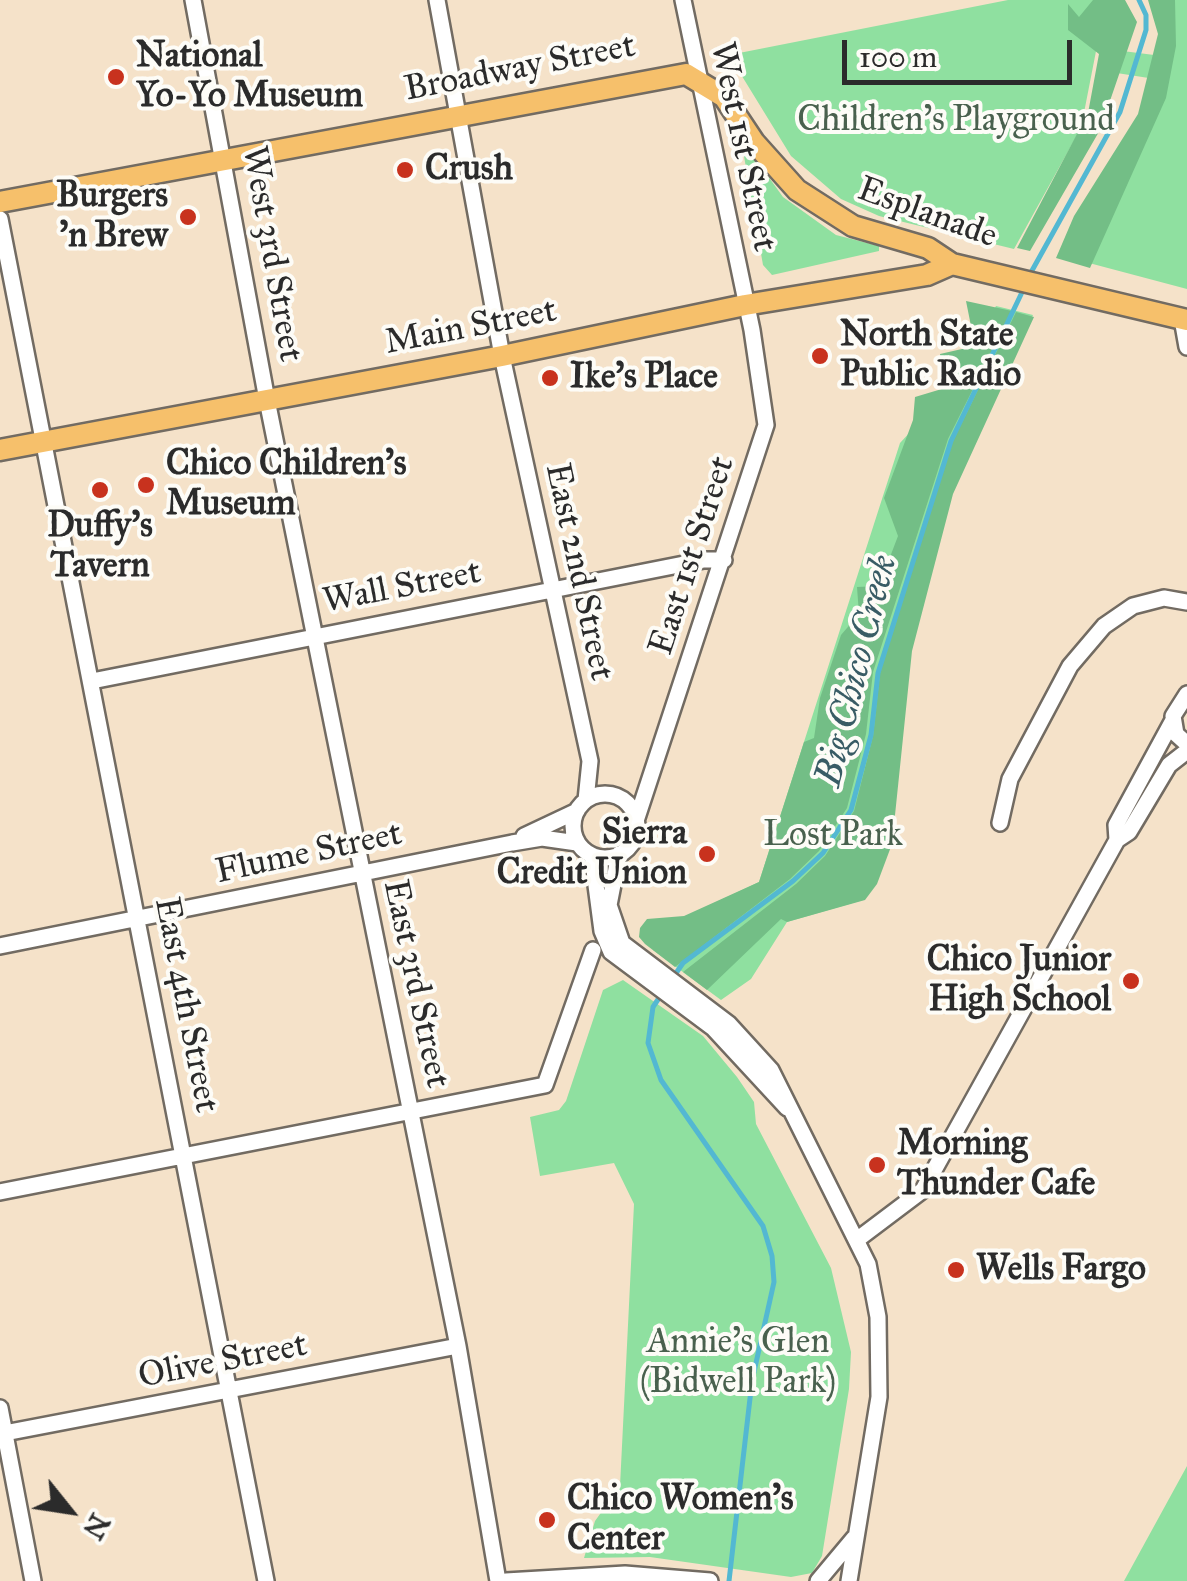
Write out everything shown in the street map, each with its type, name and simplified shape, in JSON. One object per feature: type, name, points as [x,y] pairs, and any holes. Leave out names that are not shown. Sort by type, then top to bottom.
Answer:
[{"type":"main road","name":"Broadway Street","points":[[0,202],[674,73],[698,80]]},
{"type":"main road","name":"Esplanade","points":[[698,80],[724,97],[784,178],[811,201],[853,226],[928,248],[952,264],[1184,319]]},
{"type":"main road","name":"Main Street","points":[[0,450],[502,356],[745,305],[927,275],[952,264]]},
{"type":"street","name":"West 3rd Street","points":[[193,0],[267,400]]},
{"type":"street","name":"East 2nd Street","points":[[436,0],[502,356],[590,761],[582,806]]},
{"type":"street","name":"West 1st Street","points":[[683,0],[745,305]]},
{"type":"street","name":"East 4th Street","points":[[0,219],[266,1581]]},
{"type":"street","name":"East 1st Street","points":[[636,821],[766,426],[745,305]]},
{"type":"street","points":[[1184,319],[1187,347]]},
{"type":"street","name":"East 3rd Street","points":[[267,400],[502,1581]]},
{"type":"street","name":"Wall Street","points":[[92,681],[704,560],[724,560]]},
{"type":"street","points":[[1000,823],[1010,778],[1070,666],[1104,626],[1133,606],[1164,598],[1187,602]]},
{"type":"street","points":[[1117,840],[1116,826],[1173,720],[1175,707],[1187,694]]},
{"type":"street","points":[[858,1239],[917,1198],[938,1168],[1117,840],[1129,832],[1169,765],[1187,748],[1176,734],[1173,720]]},
{"type":"street","points":[[644,971],[628,951],[612,919],[608,894],[619,854],[633,841],[636,821],[633,811],[617,797],[606,794],[582,806],[573,827],[578,843],[592,855],[605,940],[618,959],[644,971],[744,1038],[772,1070],[858,1239],[873,1286],[881,1364],[849,1581]]},
{"type":"street","name":"Flume Street","points":[[512,843],[582,806]]},
{"type":"street","name":"Flume Street","points":[[0,946],[512,843],[542,838],[578,843]]},
{"type":"street","points":[[592,855],[619,854]]},
{"type":"street","points":[[0,1192],[412,1115],[545,1086],[593,950]]},
{"type":"street","name":"Olive Street","points":[[3,1434],[458,1346]]},
{"type":"street","points":[[0,1408],[32,1581]]},
{"type":"street","points":[[818,1581],[855,1544]]},
{"type":"street","points":[[855,1544],[864,1581]]},
{"type":"street","points":[[502,1581],[625,1574],[710,1581]]},
{"type":"green space","name":"Children's Playground","points":[[1008,0],[1106,0],[1081,128],[1014,249],[879,216],[841,199],[791,156],[729,55]]},
{"type":"green space","points":[[1093,0],[1125,0],[1137,22],[1100,130],[1030,251],[1017,248],[1088,113],[1099,54],[1068,30],[1068,4],[1079,17]]},
{"type":"green space","points":[[1148,0],[1175,0],[1176,46],[1166,98],[1090,268],[1056,258],[1074,216],[1138,114],[1158,34]]},
{"type":"green space","points":[[1168,0],[1187,0],[1187,289],[1074,259],[1155,79],[1104,71],[1107,49],[1162,56]]},
{"type":"green space","points":[[741,139],[783,197],[836,235],[879,246],[879,251],[772,275],[763,265]]},
{"type":"green space","points":[[966,301],[1012,311],[948,439],[873,672],[866,734],[847,808],[819,851],[790,879],[675,967],[645,944],[639,937],[640,928],[647,919],[684,916],[759,882],[804,742],[814,738],[820,698],[841,635],[859,614],[857,587],[879,586],[898,536],[884,498],[913,420],[915,397],[945,388],[940,354],[975,346]]},
{"type":"green space","name":"Lost Park","points":[[996,306],[1033,315],[951,493],[909,651],[863,900],[787,922],[751,979],[721,1000],[653,950],[659,929],[759,882],[900,443],[949,390]]},
{"type":"green space","points":[[1016,312],[1034,317],[953,494],[912,651],[892,844],[877,884],[865,900],[787,922],[781,919],[707,990],[683,972],[796,884],[825,856],[854,811],[873,736],[880,673],[952,443]]},
{"type":"green space","name":"Annie's Glen (Bidwell Park)","points":[[623,980],[703,1036],[737,1077],[754,1102],[756,1124],[831,1268],[851,1352],[849,1389],[822,1556],[812,1573],[791,1577],[650,1557],[584,1558],[595,1521],[620,1486],[634,1204],[614,1163],[540,1176],[530,1117],[559,1110],[566,1101],[603,990]]},
{"type":"green space","points":[[1187,1466],[1187,1581],[1124,1581]]},
{"type":"waterway","name":"Big Chico Creek","points":[[1029,276],[1120,112],[1146,30],[1146,15],[1139,0]]},
{"type":"waterway","name":"Big Chico Creek","points":[[672,979],[683,963],[793,881],[823,853],[851,810],[871,735],[878,673],[951,441],[1025,286]]},
{"type":"waterway","name":"Big Chico Creek","points":[[663,992],[653,1007],[648,1043],[661,1080],[763,1226],[772,1256],[774,1282],[752,1381],[729,1581]]},
{"type":"place","name":"National Yo-Yo Museum","points":[[116,77]]},
{"type":"place","name":"Crush","points":[[405,170]]},
{"type":"place","name":"Burgers 'n Brew","points":[[188,217]]},
{"type":"place","name":"North State Public Radio","points":[[820,356]]},
{"type":"place","name":"Ike's Place","points":[[550,378]]},
{"type":"place","name":"Chico Children's Museum","points":[[146,485]]},
{"type":"place","name":"Duffy's Tavern","points":[[100,490]]},
{"type":"place","name":"Sierra Credit Union","points":[[707,854]]},
{"type":"place","name":"Chico Junior High School","points":[[1131,981]]},
{"type":"place","name":"Morning Thunder Cafe","points":[[877,1165]]},
{"type":"place","name":"Wells Fargo","points":[[956,1270]]},
{"type":"place","name":"Chico Women's Center","points":[[547,1520]]}]
